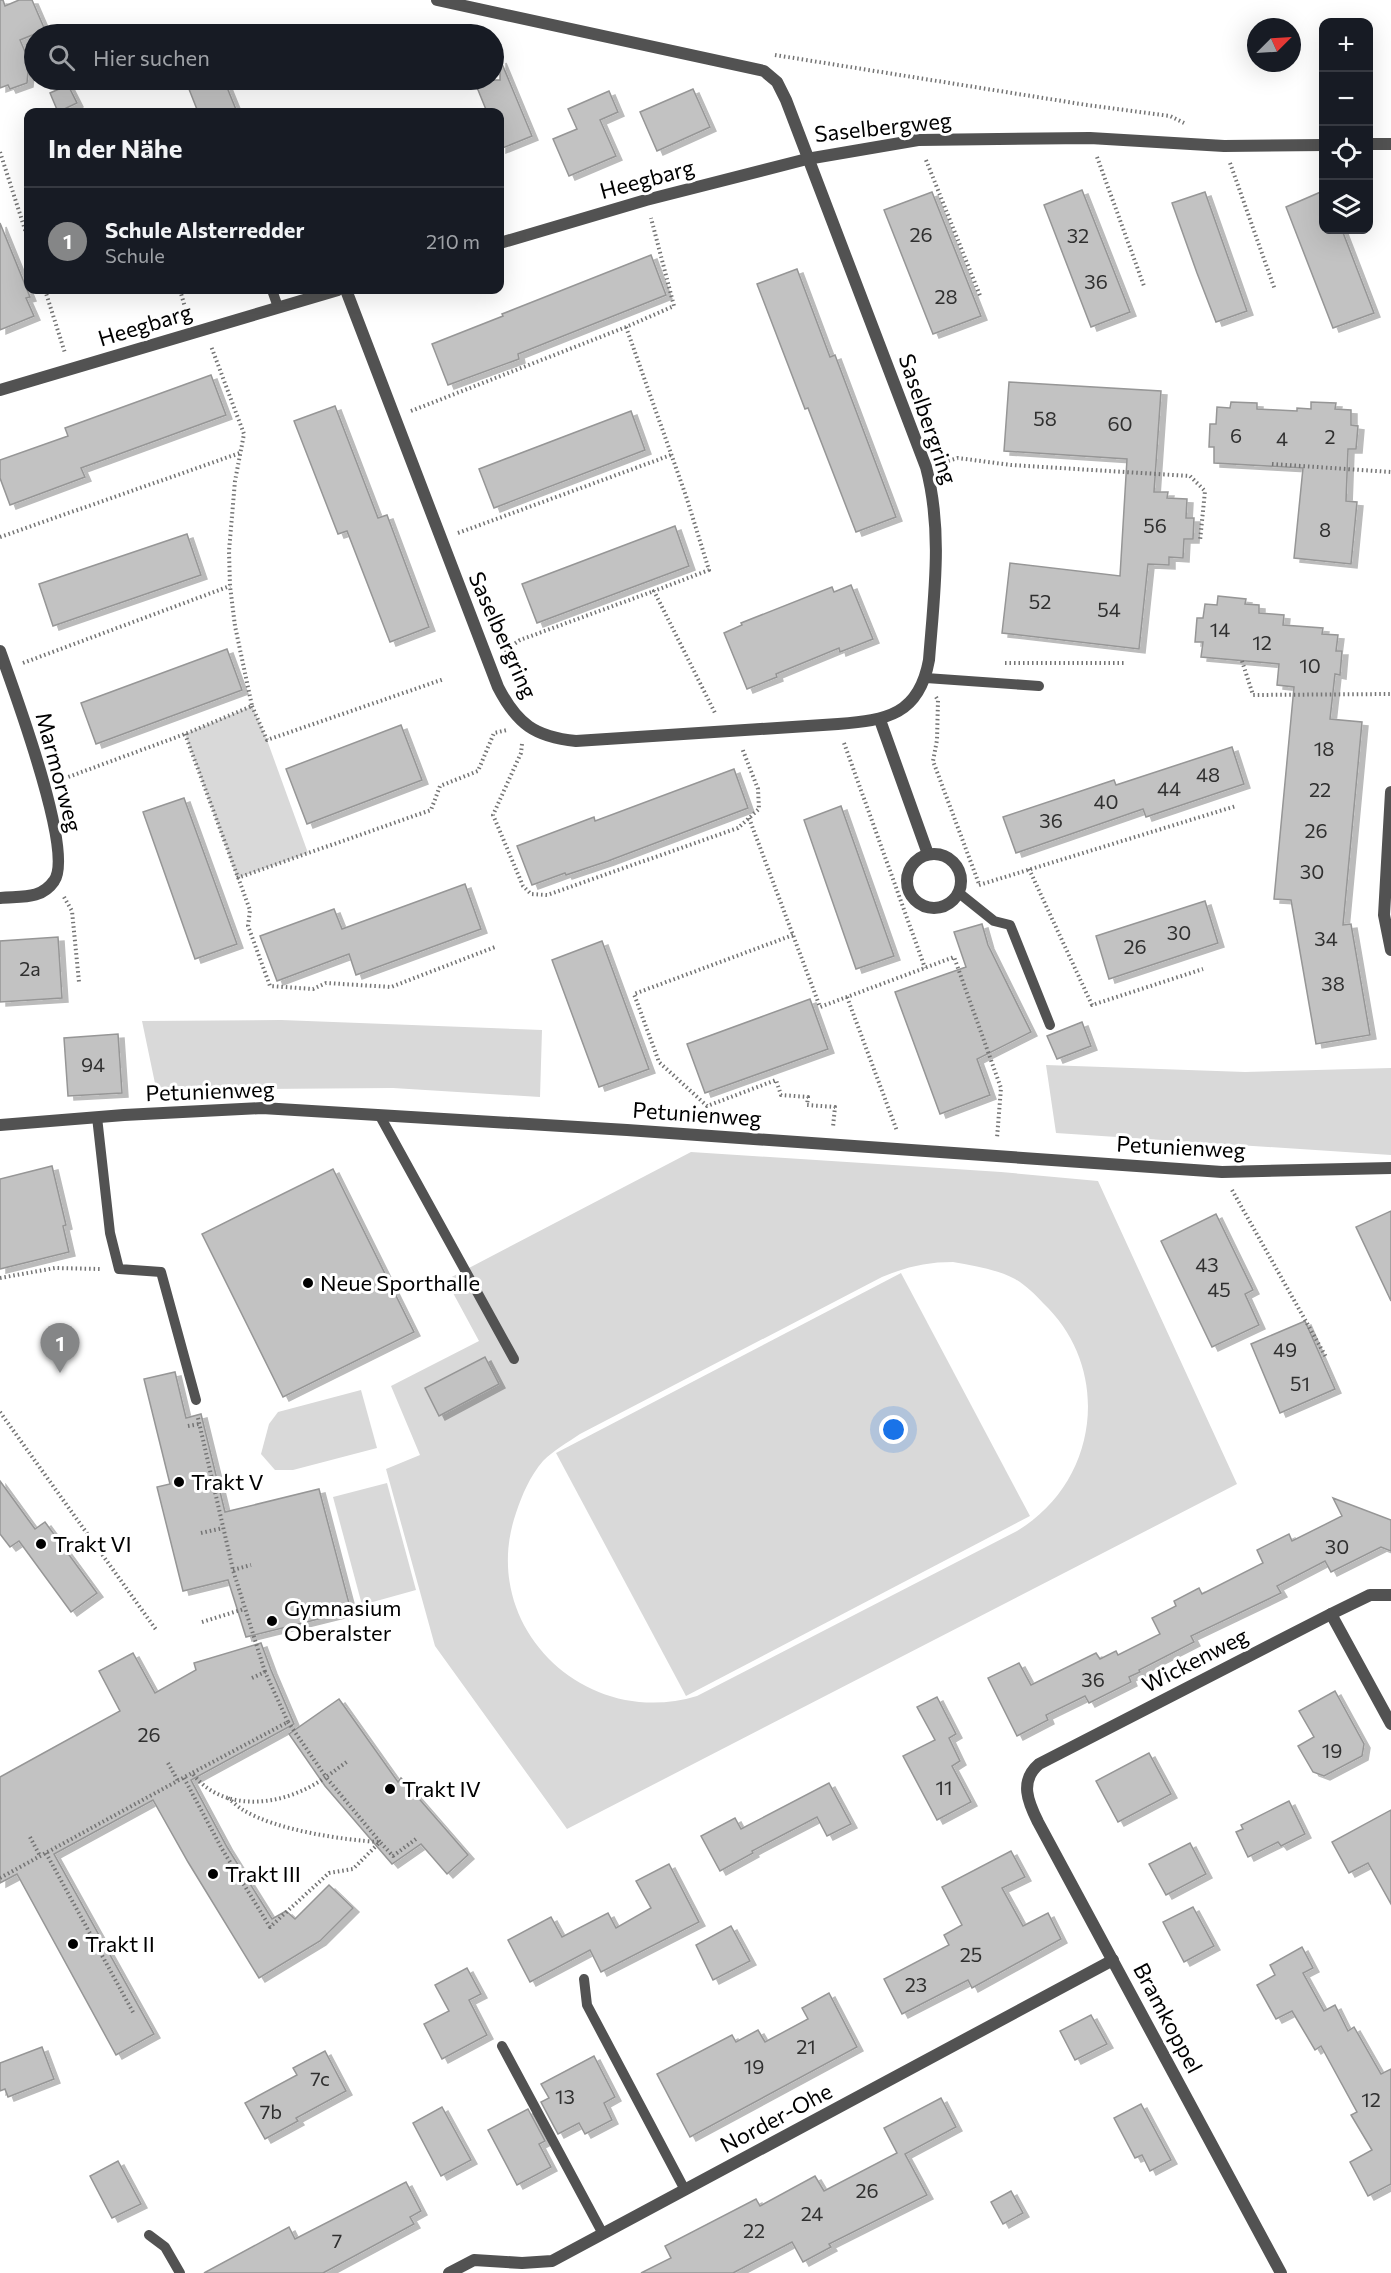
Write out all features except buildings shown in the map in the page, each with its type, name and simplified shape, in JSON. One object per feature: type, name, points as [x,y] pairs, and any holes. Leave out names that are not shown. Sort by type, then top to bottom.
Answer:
[{"type":"street","name":"Saselbergweg","points":[[437,0],[764,71],[772,76],[782,90],[807,159],[918,140],[1090,138],[1224,146],[1319,145]]},
{"type":"street","points":[[1373,144],[1391,144]]},
{"type":"street","name":"Heegbarg","points":[[504,242],[646,200],[807,159]]},
{"type":"street","name":"Saselbergring","points":[[348,294],[487,662],[505,700],[525,725],[548,736],[576,741],[880,720],[907,706],[926,678],[937,544],[934,504],[926,467],[807,159]]},
{"type":"street","name":"Heegbarg","points":[[0,390],[71,371],[324,294]]},
{"type":"street","name":"Marmorweg","points":[[0,651],[45,785],[60,861],[56,880]]},
{"type":"street","points":[[880,720],[928,854]]},
{"type":"street","points":[[1391,792],[1384,915],[1391,950]]},
{"type":"street","points":[[928,854],[938,854],[956,864],[962,883],[959,893],[948,905],[940,908],[922,905],[915,900],[907,882],[908,873],[913,864],[928,854]]},
{"type":"street","points":[[0,898],[40,895],[56,880]]},
{"type":"street","name":"Petunienweg","points":[[0,1125],[262,1108],[1222,1172],[1391,1168]]},
{"type":"street","name":"Wickenweg","points":[[1027,1780],[1032,1770],[1039,1764],[1370,1594],[1391,1595]]},
{"type":"street","points":[[1331,1614],[1391,1724]]},
{"type":"street","name":"Bramkoppel","points":[[1027,1780],[1029,1805],[1281,2273]]},
{"type":"street","name":"Norder-Ohe","points":[[449,2273],[474,2260],[522,2263],[552,2261],[1113,1960]]},
{"type":"lane","points":[[273,294],[278,307]]},
{"type":"lane","points":[[926,678],[1039,686]]},
{"type":"lane","points":[[959,893],[994,921],[1010,925],[1050,1025]]},
{"type":"lane","points":[[380,1116],[514,1359]]},
{"type":"lane","points":[[97,1117],[110,1233],[119,1269],[161,1272],[196,1400]]},
{"type":"lane","points":[[584,1979],[587,2005],[685,2190]]},
{"type":"lane","points":[[502,2046],[603,2234]]},
{"type":"lane","points":[[149,2235],[165,2247],[180,2273]]},
{"type":"path","points":[[774,55],[1170,116],[1188,126]]},
{"type":"path","points":[[1090,138],[1144,286]]},
{"type":"path","points":[[918,140],[981,298]]},
{"type":"path","points":[[1224,146],[1275,290]]},
{"type":"path","points":[[0,152],[24,227]]},
{"type":"path","points":[[396,417],[674,306],[646,200]]},
{"type":"path","points":[[46,294],[71,371]]},
{"type":"path","points":[[182,294],[244,434],[235,482],[229,551],[230,586],[235,626],[252,706],[267,741],[444,679]]},
{"type":"path","points":[[487,662],[520,640],[709,570],[626,327]]},
{"type":"path","points":[[0,537],[240,452]]},
{"type":"path","points":[[440,540],[671,455]]},
{"type":"path","points":[[926,467],[958,458],[1011,465],[1190,476],[1205,491],[1200,541]]},
{"type":"path","points":[[1272,464],[1391,472]]},
{"type":"path","points":[[6,669],[230,586]]},
{"type":"path","points":[[237,878],[431,810],[440,786],[478,771],[494,734],[525,725],[520,753],[493,815],[523,886],[531,894],[547,895],[738,828],[759,809],[758,789],[730,731],[654,591]]},
{"type":"path","points":[[1242,661],[1253,695],[1391,694]]},
{"type":"path","points":[[996,663],[1125,663]]},
{"type":"path","points":[[926,678],[938,700],[933,761],[979,885]]},
{"type":"path","points":[[45,785],[185,734],[252,706]]},
{"type":"path","points":[[838,724],[925,968]]},
{"type":"path","points":[[185,734],[250,910],[248,926],[270,986],[313,989],[326,983],[391,987],[495,947]]},
{"type":"path","points":[[959,893],[1029,869],[1236,806]]},
{"type":"path","points":[[749,818],[820,1007],[954,957],[1001,1088],[995,1156]]},
{"type":"path","points":[[1029,869],[1092,1005],[1203,969]]},
{"type":"path","points":[[56,880],[72,911],[79,982]]},
{"type":"path","points":[[793,935],[634,994],[659,1062],[707,1106],[776,1080],[781,1095],[808,1097],[807,1105],[835,1107],[832,1145]]},
{"type":"path","points":[[847,997],[905,1150]]},
{"type":"path","points":[[1222,1172],[1326,1357]]},
{"type":"path","points":[[0,1278],[55,1268],[119,1269]]},
{"type":"path","points":[[196,1400],[199,1424],[244,1609],[265,1672],[288,1722],[326,1777],[393,1856],[416,1839]]},
{"type":"path","points":[[0,1412],[157,1631]]},
{"type":"path","points":[[188,1426],[199,1424]]},
{"type":"path","points":[[201,1533],[223,1528]]},
{"type":"path","points":[[233,1570],[251,1565]]},
{"type":"path","points":[[202,1622],[244,1609]]},
{"type":"path","points":[[252,1678],[265,1672]]},
{"type":"path","points":[[0,1878],[288,1722]]},
{"type":"path","points":[[228,1798],[249,1802],[280,1800],[312,1787],[348,1761]]},
{"type":"path","points":[[168,1763],[178,1780]]},
{"type":"path","points":[[192,1773],[200,1784],[228,1798],[243,1810],[285,1826],[362,1841],[380,1842]]},
{"type":"path","points":[[184,1778],[222,1849],[270,1927],[329,1874],[353,1869],[380,1842]]},
{"type":"path","points":[[30,1837],[40,1856]]},
{"type":"path","points":[[46,1853],[134,2014]]},
{"type":"shaded area","points":[[252,706],[267,740],[308,853],[237,878],[185,734]]},
{"type":"shaded area","points":[[281,1020],[542,1030],[540,1097],[393,1088],[260,1089],[157,1093],[142,1021]]},
{"type":"shaded area","points":[[1046,1065],[1245,1072],[1391,1068],[1391,1155],[1056,1133]]},
{"type":"shaded area","points":[[691,1152],[1001,1172],[1098,1181],[1237,1484],[567,1829],[435,1646],[386,1469],[420,1455],[391,1386],[479,1341],[446,1280]],"holes":[[[953,1262],[1000,1273],[1015,1279],[1026,1287],[1043,1303],[1065,1330],[1080,1360],[1087,1391],[1087,1423],[1080,1455],[1066,1484],[1045,1510],[1017,1531],[697,1696],[655,1703],[616,1698],[580,1683],[550,1660],[527,1630],[512,1594],[508,1555],[518,1506],[530,1479],[543,1461],[580,1434],[882,1277],[925,1264]]]},
{"type":"shaded area","points":[[901,1273],[1030,1516],[686,1696],[556,1453]]},
{"type":"shaded area","points":[[361,1390],[377,1448],[293,1470],[275,1470],[261,1454],[269,1424],[278,1412]]},
{"type":"shaded area","points":[[387,1483],[416,1590],[362,1605],[333,1497]]},
{"type":"place","name":"Neue Sporthalle","points":[[308,1283]]},
{"type":"place","name":"Schule Alsterredder","points":[[60,1373]]},
{"type":"place","name":"Trakt V","points":[[179,1482]]},
{"type":"place","name":"Trakt VI","points":[[41,1544]]},
{"type":"place","name":"Gymnasium Oberalster","points":[[272,1621]]},
{"type":"place","name":"Trakt IV","points":[[390,1789]]},
{"type":"place","name":"Trakt III","points":[[213,1874]]},
{"type":"place","name":"Trakt II","points":[[73,1944]]}]
